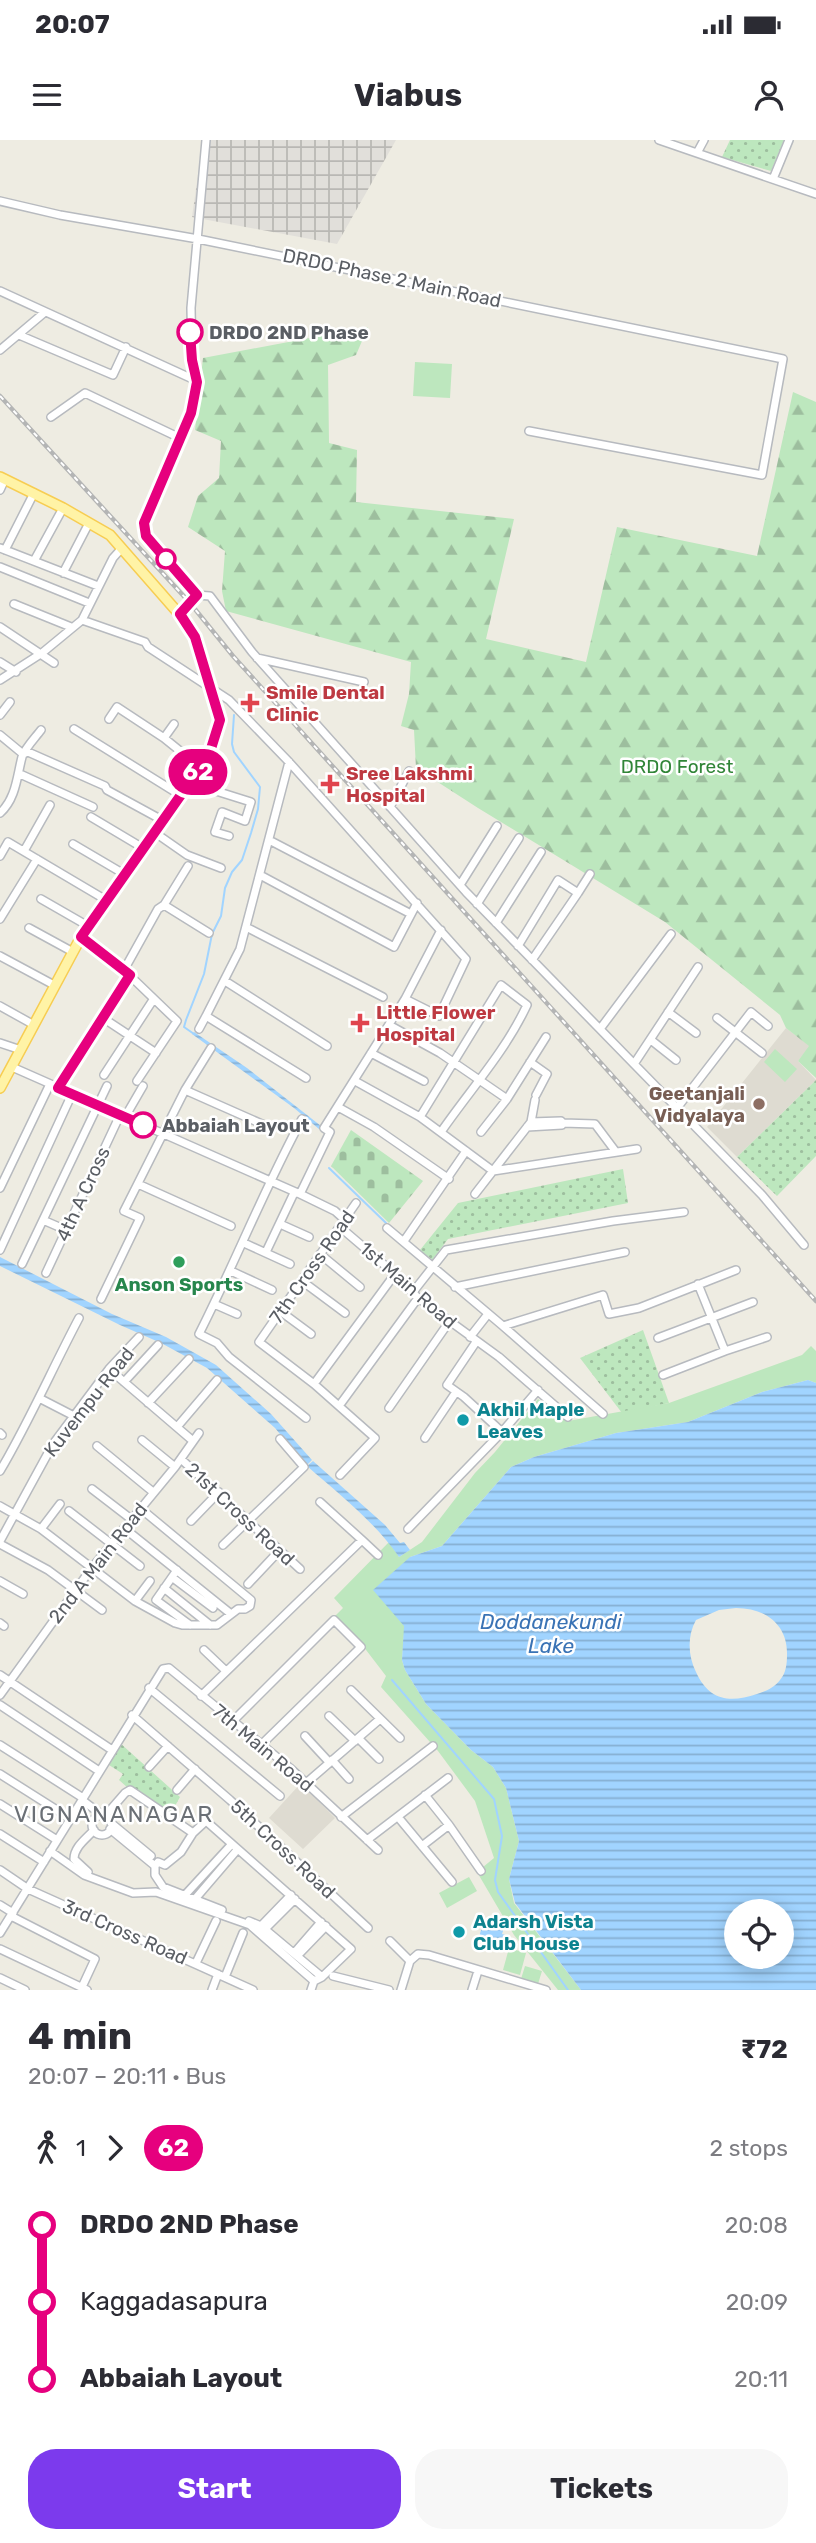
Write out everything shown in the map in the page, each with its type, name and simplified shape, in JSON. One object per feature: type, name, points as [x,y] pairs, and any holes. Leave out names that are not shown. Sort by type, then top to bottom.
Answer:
[{"type":"main road","points":[[0,1088],[81,937],[209,755],[220,720],[195,637],[180,614],[122,548],[110,535],[3,478]]},
{"type":"street","points":[[206,140],[190,332],[197,382],[191,413],[144,523],[146,536],[197,595],[210,596],[215,601],[257,658],[477,904],[762,1195],[804,1245]]},
{"type":"street","points":[[659,140],[816,194]]},
{"type":"street","points":[[697,153],[704,140]]},
{"type":"street","points":[[773,179],[789,140]]},
{"type":"street","name":"DRDO Phase 2 Main Road","points":[[0,201],[783,359],[762,475],[529,430]]},
{"type":"street","points":[[0,291],[197,382]]},
{"type":"street","points":[[0,351],[44,312]]},
{"type":"street","points":[[19,335],[113,375],[126,347]]},
{"type":"street","points":[[51,417],[85,393],[180,438]]},
{"type":"street","points":[[0,490],[3,478]]},
{"type":"street","points":[[34,493],[2,549],[97,586]]},
{"type":"street","points":[[34,561],[63,508]]},
{"type":"street","points":[[63,573],[89,523]]},
{"type":"street","points":[[0,680],[42,653],[82,620],[97,586],[122,548]]},
{"type":"street","points":[[0,567],[89,603]]},
{"type":"street","points":[[180,614],[197,595]]},
{"type":"street","points":[[14,604],[72,627]]},
{"type":"street","points":[[82,620],[145,642],[148,647],[229,700],[289,762],[466,959],[439,1016],[405,999]]},
{"type":"street","points":[[0,627],[54,663]]},
{"type":"street","points":[[257,658],[364,682]]},
{"type":"street","points":[[0,662],[16,672]]},
{"type":"street","points":[[0,715],[10,702]]},
{"type":"street","points":[[109,719],[117,707],[201,768]]},
{"type":"street","points":[[163,738],[174,724]]},
{"type":"street","points":[[74,729],[180,795]]},
{"type":"street","points":[[0,813],[8,803],[20,774],[23,754],[41,730]]},
{"type":"street","points":[[0,735],[23,754]]},
{"type":"street","points":[[23,754],[28,752],[105,786],[107,790],[162,820]]},
{"type":"street","points":[[199,1029],[240,949],[289,762]]},
{"type":"street","points":[[390,807],[409,771]]},
{"type":"street","points":[[20,774],[93,807]]},
{"type":"street","points":[[194,776],[216,791],[251,802],[245,821],[222,812],[215,832],[229,836]]},
{"type":"street","points":[[0,799],[8,803]]},
{"type":"street","points":[[24,851],[50,805]]},
{"type":"street","points":[[91,817],[143,848]]},
{"type":"street","points":[[460,885],[497,826]]},
{"type":"street","points":[[154,832],[187,855],[221,867]]},
{"type":"street","points":[[477,904],[519,838]]},
{"type":"street","points":[[269,840],[411,914]]},
{"type":"street","points":[[0,856],[8,842],[106,900]]},
{"type":"street","points":[[73,844],[124,874]]},
{"type":"street","points":[[496,923],[541,852]]},
{"type":"street","points":[[0,919],[37,859]]},
{"type":"street","points":[[58,1088],[103,1018],[158,909],[164,905],[188,866]]},
{"type":"street","points":[[532,960],[590,874]]},
{"type":"street","points":[[260,875],[394,947],[417,903]]},
{"type":"street","points":[[518,946],[558,880],[579,893]]},
{"type":"street","points":[[41,899],[88,926]]},
{"type":"street","points":[[164,905],[209,933]]},
{"type":"street","points":[[246,927],[383,997]]},
{"type":"street","points":[[29,928],[73,952]]},
{"type":"street","points":[[266,1252],[330,1132],[324,1128],[405,999],[441,930]]},
{"type":"street","points":[[600,1029],[671,934]]},
{"type":"street","points":[[81,937],[127,973],[153,1000],[104,1074]]},
{"type":"street","points":[[0,956],[54,985]]},
{"type":"street","points":[[634,1064],[698,967]]},
{"type":"street","points":[[225,981],[327,1046]]},
{"type":"street","points":[[420,1117],[456,1063],[501,985],[527,1005],[518,1025],[481,1081],[441,1132]]},
{"type":"street","name":"4th A Cross","points":[[46,1273],[140,1083],[177,1021],[153,1000]]},
{"type":"street","points":[[0,1006],[34,1025]]},
{"type":"street","points":[[668,1012],[696,1033]]},
{"type":"street","points":[[677,1108],[751,1012],[768,1026]]},
{"type":"street","points":[[206,1016],[306,1078]]},
{"type":"street","points":[[103,1018],[156,1053]]},
{"type":"street","points":[[717,1018],[762,1053]]},
{"type":"street","points":[[389,1025],[456,1063],[507,1099]]},
{"type":"street","points":[[481,1132],[507,1099],[546,1037]]},
{"type":"street","points":[[650,1040],[676,1060]]},
{"type":"street","points":[[0,1043],[21,1051]]},
{"type":"street","points":[[101,1299],[140,1218],[124,1210],[185,1090],[211,1048]]},
{"type":"street","points":[[371,1053],[424,1081]]},
{"type":"street","points":[[475,1194],[529,1124],[536,1098],[547,1074],[530,1062]]},
{"type":"street","points":[[12,1067],[297,1194]]},
{"type":"street","points":[[355,1081],[420,1117],[493,1171],[637,1149]]},
{"type":"street","points":[[0,1188],[50,1084]]},
{"type":"street","points":[[22,1264],[107,1086]]},
{"type":"street","points":[[185,1090],[271,1128]]},
{"type":"street","points":[[0,1250],[72,1094]]},
{"type":"street","points":[[338,1107],[374,1127],[449,1179]]},
{"type":"street","points":[[302,1119],[199,1334],[217,1343],[236,1363],[306,1418]]},
{"type":"street","points":[[529,1124],[561,1121],[595,1124],[616,1152]]},
{"type":"street","points":[[404,1241],[466,1151]]},
{"type":"street","points":[[138,1184],[231,1226]]},
{"type":"street","name":"1st Main Road","points":[[297,1194],[335,1211],[342,1223],[416,1295],[499,1357],[568,1417]]},
{"type":"street","name":"7th Cross Road","points":[[340,1475],[375,1438],[314,1384],[259,1342],[356,1203]]},
{"type":"street","points":[[339,1406],[446,1250],[613,1221],[684,1212]]},
{"type":"street","points":[[43,1220],[66,1230]]},
{"type":"street","points":[[280,1224],[309,1237]]},
{"type":"street","points":[[387,1228],[603,1414]]},
{"type":"street","points":[[244,1243],[290,1264]]},
{"type":"street","points":[[455,1287],[625,1252]]},
{"type":"street","points":[[320,1254],[360,1287]]},
{"type":"street","points":[[502,1326],[603,1296],[609,1314],[639,1308],[736,1270]]},
{"type":"street","points":[[230,1271],[272,1290]]},
{"type":"street","points":[[314,1384],[396,1274]]},
{"type":"street","points":[[302,1281],[345,1312]]},
{"type":"street","points":[[698,1284],[725,1351]]},
{"type":"street","points":[[658,1338],[752,1302]]},
{"type":"street","points":[[215,1304],[237,1314]]},
{"type":"street","points":[[280,1311],[311,1334]]},
{"type":"street","points":[[488,1314],[447,1385],[502,1432]]},
{"type":"street","points":[[0,1471],[79,1318]]},
{"type":"street","points":[[389,1408],[449,1322]]},
{"type":"street","name":"Kuvempu Road","points":[[0,1542],[53,1444],[109,1369],[139,1337]]},
{"type":"street","points":[[663,1375],[767,1337]]},
{"type":"street","points":[[254,1349],[259,1342]]},
{"type":"street","points":[[124,1382],[158,1345]]},
{"type":"street","points":[[148,1403],[189,1359]]},
{"type":"street","points":[[109,1369],[193,1441]]},
{"type":"street","points":[[177,1427],[217,1380]]},
{"type":"street","points":[[408,1529],[502,1432],[538,1390]]},
{"type":"street","points":[[425,1438],[456,1392]]},
{"type":"street","points":[[39,1398],[74,1416]]},
{"type":"street","name":"2nd A Main Road","points":[[0,1695],[75,1590],[175,1467],[199,1433]]},
{"type":"street","points":[[223,1545],[303,1467],[280,1438]]},
{"type":"street","points":[[142,1440],[175,1467]]},
{"type":"street","points":[[97,1446],[153,1492]]},
{"type":"street","name":"21st Cross Road","points":[[181,1459],[300,1569]]},
{"type":"street","points":[[92,1489],[131,1519]]},
{"type":"street","points":[[191,1521],[219,1492]]},
{"type":"street","points":[[320,1502],[379,1555]]},
{"type":"street","points":[[41,1529],[60,1504]]},
{"type":"street","points":[[0,1506],[41,1529],[135,1601],[175,1623],[216,1625],[237,1609],[250,1606],[251,1600],[140,1508]]},
{"type":"street","points":[[69,1511],[140,1566]]},
{"type":"street","points":[[124,1528],[228,1617]]},
{"type":"street","points":[[201,1696],[362,1540]]},
{"type":"street","points":[[0,1542],[48,1570],[102,1610]]},
{"type":"street","points":[[248,1584],[280,1550]]},
{"type":"street","points":[[175,1572],[156,1600],[190,1625]]},
{"type":"street","points":[[175,1572],[214,1608]]},
{"type":"street","points":[[0,1581],[23,1594]]},
{"type":"street","points":[[135,1601],[150,1581]]},
{"type":"street","points":[[164,1588],[210,1625]]},
{"type":"street","points":[[233,1721],[334,1620],[361,1647],[262,1744]]},
{"type":"street","points":[[204,1650],[226,1671]]},
{"type":"street","name":"7th Main Road","points":[[149,1688],[163,1669],[169,1668],[262,1744],[378,1850]]},
{"type":"street","points":[[0,1675],[112,1750]]},
{"type":"street","points":[[0,1933],[149,1688],[280,1796]]},
{"type":"street","points":[[351,1690],[400,1738]]},
{"type":"street","points":[[0,1705],[99,1771]]},
{"type":"street","name":"5th Cross Road","points":[[132,1715],[195,1769],[368,1928]]},
{"type":"street","points":[[329,1716],[379,1759]]},
{"type":"street","points":[[305,1784],[380,1719]]},
{"type":"street","points":[[304,1736],[349,1779]]},
{"type":"street","points":[[0,1745],[82,1800],[156,1864],[165,1865],[181,1852],[193,1833],[206,1821],[351,1949],[318,1979],[311,1990]]},
{"type":"street","points":[[149,1767],[168,1746]]},
{"type":"street","points":[[341,1816],[433,1746]]},
{"type":"street","points":[[177,1790],[195,1769]]},
{"type":"street","points":[[0,1774],[71,1819]]},
{"type":"street","points":[[367,1840],[448,1778]]},
{"type":"street","points":[[88,1872],[74,1859],[75,1851],[94,1830],[93,1821],[130,1790],[193,1833]]},
{"type":"street","points":[[425,1795],[481,1871]]},
{"type":"street","points":[[0,1804],[57,1840]]},
{"type":"street","points":[[398,1817],[452,1882]]},
{"type":"street","points":[[422,1846],[449,1825]]},
{"type":"street","points":[[94,1830],[103,1834],[111,1826]]},
{"type":"street","points":[[0,1834],[44,1862]]},
{"type":"street","points":[[185,1895],[234,1847]]},
{"type":"street","points":[[195,1899],[234,1847]]},
{"type":"street","points":[[50,1851],[84,1875],[133,1894],[156,1892],[250,1925],[318,1979]]},
{"type":"street","points":[[156,1864],[155,1875],[163,1887],[263,1927],[297,1954],[318,1979]]},
{"type":"street","name":"3rd Cross Road","points":[[0,1870],[28,1889],[247,1989]]},
{"type":"street","points":[[263,1927],[293,1897]]},
{"type":"street","points":[[0,1905],[12,1915],[95,1959],[85,1989],[0,1949]]},
{"type":"street","points":[[196,1964],[216,1921]]},
{"type":"street","points":[[297,1954],[323,1924]]},
{"type":"street","points":[[212,1990],[243,1933]]},
{"type":"street","points":[[390,1941],[410,1961]]},
{"type":"street","points":[[401,1990],[410,1961],[418,1954],[546,1990]]},
{"type":"street","points":[[472,1990],[478,1971]]},
{"type":"street","points":[[333,1976],[388,1990]]},
{"type":"street","points":[[0,1978],[25,1990]]},
{"type":"shaded area","points":[[203,140],[396,140],[337,244],[192,217]]},
{"type":"shaded area","name":"Geetanjali Vidyalaya","points":[[786,1028],[810,1046],[798,1061],[816,1080],[737,1157],[707,1127]]},
{"type":"shaded area","points":[[301,1783],[335,1818],[303,1849],[269,1818]]},
{"type":"green space","points":[[730,140],[784,140],[771,171],[722,157]]},
{"type":"green space","name":"DRDO Forest","points":[[368,327],[356,355],[328,365],[329,443],[357,450],[356,502],[514,519],[486,639],[586,662],[617,527],[757,556],[793,392],[816,402],[816,1078],[798,1061],[809,1046],[786,1028],[780,1015],[665,922],[416,768],[414,730],[401,726],[409,694],[411,662],[226,611],[222,591],[225,551],[188,527],[198,496],[219,478],[221,441],[195,430],[203,358]]},
{"type":"green space","points":[[415,362],[452,364],[450,398],[413,396]]},
{"type":"green space","points":[[775,1049],[797,1069],[785,1082],[764,1062]]},
{"type":"green space","points":[[816,1080],[816,1156],[777,1196],[737,1157]]},
{"type":"green space","points":[[351,1130],[423,1181],[389,1223],[331,1166]]},
{"type":"green space","points":[[623,1169],[628,1203],[448,1239],[432,1260],[420,1250],[458,1203]]},
{"type":"green space","points":[[643,1330],[669,1403],[622,1413],[580,1358]]},
{"type":"green space","points":[[811,1346],[816,1351],[816,1383],[808,1380],[762,1392],[688,1422],[616,1433],[534,1457],[511,1467],[442,1546],[410,1557],[402,1660],[405,1670],[426,1704],[471,1750],[493,1767],[506,1788],[519,1841],[509,1879],[514,1903],[581,1990],[558,1990],[514,1935],[477,1872],[494,1858],[475,1801],[438,1751],[381,1687],[386,1676],[363,1646],[334,1617],[343,1608],[334,1598],[389,1542],[399,1557],[422,1542],[475,1473],[538,1399],[568,1421],[669,1403],[802,1355]]},
{"type":"green space","points":[[120,1743],[180,1797],[166,1822],[119,1780],[123,1774],[109,1765]]},
{"type":"green space","points":[[469,1877],[477,1891],[447,1908],[439,1893]]},
{"type":"green space","points":[[509,1948],[526,1953],[520,1975],[503,1970]]},
{"type":"green space","points":[[525,1966],[542,1971],[538,1984],[521,1979]]},
{"type":"water","points":[[194,1032],[247,1068],[321,1126],[319,1129],[192,1034]]},
{"type":"water","points":[[0,1257],[112,1314],[166,1337],[216,1365],[271,1414],[312,1460],[306,1466],[275,1428],[207,1368],[0,1266]]},
{"type":"water","name":"Doddanekundi Lake","points":[[808,1380],[816,1383],[816,1990],[581,1990],[515,1903],[509,1879],[519,1841],[506,1788],[493,1767],[471,1750],[426,1704],[405,1670],[402,1660],[404,1626],[373,1590],[410,1557],[442,1546],[511,1467],[534,1457],[616,1433],[688,1422],[762,1392]],"holes":[[[747,1609],[765,1615],[779,1627],[784,1635],[787,1662],[782,1677],[772,1687],[747,1697],[729,1699],[714,1694],[701,1682],[691,1659],[690,1639],[696,1620],[719,1610]]]},
{"type":"water","points":[[313,1461],[410,1550],[399,1557],[368,1520],[307,1466]]},
{"type":"water","points":[[484,1919],[505,1925],[502,1934],[509,1936],[505,1949],[478,1941]]},
{"type":"waterway","points":[[194,1034],[184,1027],[204,974],[212,934],[221,916],[225,888],[232,872],[242,860],[258,809],[260,787],[234,752],[234,715]]},
{"type":"waterway","points":[[329,1168],[386,1223]]},
{"type":"waterway","points":[[392,1680],[494,1799],[502,1836],[495,1880],[498,1892],[568,1990]]},
{"type":"railway","points":[[0,396],[190,603],[233,656],[816,1301]]},
{"type":"bus line","name":"62","points":[[143,1125],[58,1088],[130,975],[81,937],[209,755],[220,720],[195,637],[180,614],[197,595],[146,536],[144,523],[191,413],[197,382],[190,332]]},
{"type":"place","name":"DRDO 2ND Phase","points":[[190,332]]},
{"type":"place","name":"Smile Dental Clinic","points":[[250,703]]},
{"type":"place","name":"Sree Lakshmi Hospital","points":[[330,784]]},
{"type":"place","name":"Little Flower Hospital","points":[[360,1023]]},
{"type":"place","name":"Geetanjali Vidyalaya","points":[[759,1104]]},
{"type":"place","name":"Abbaiah Layout","points":[[143,1125]]},
{"type":"place","name":"Anson Sports","points":[[179,1262]]},
{"type":"place","name":"Akhil Maple Leaves","points":[[463,1420]]},
{"type":"place","name":"Adarsh Vista Club House","points":[[459,1932]]},
{"type":"district","name":"VIGNANANAGAR","points":[[114,1814]]}]
